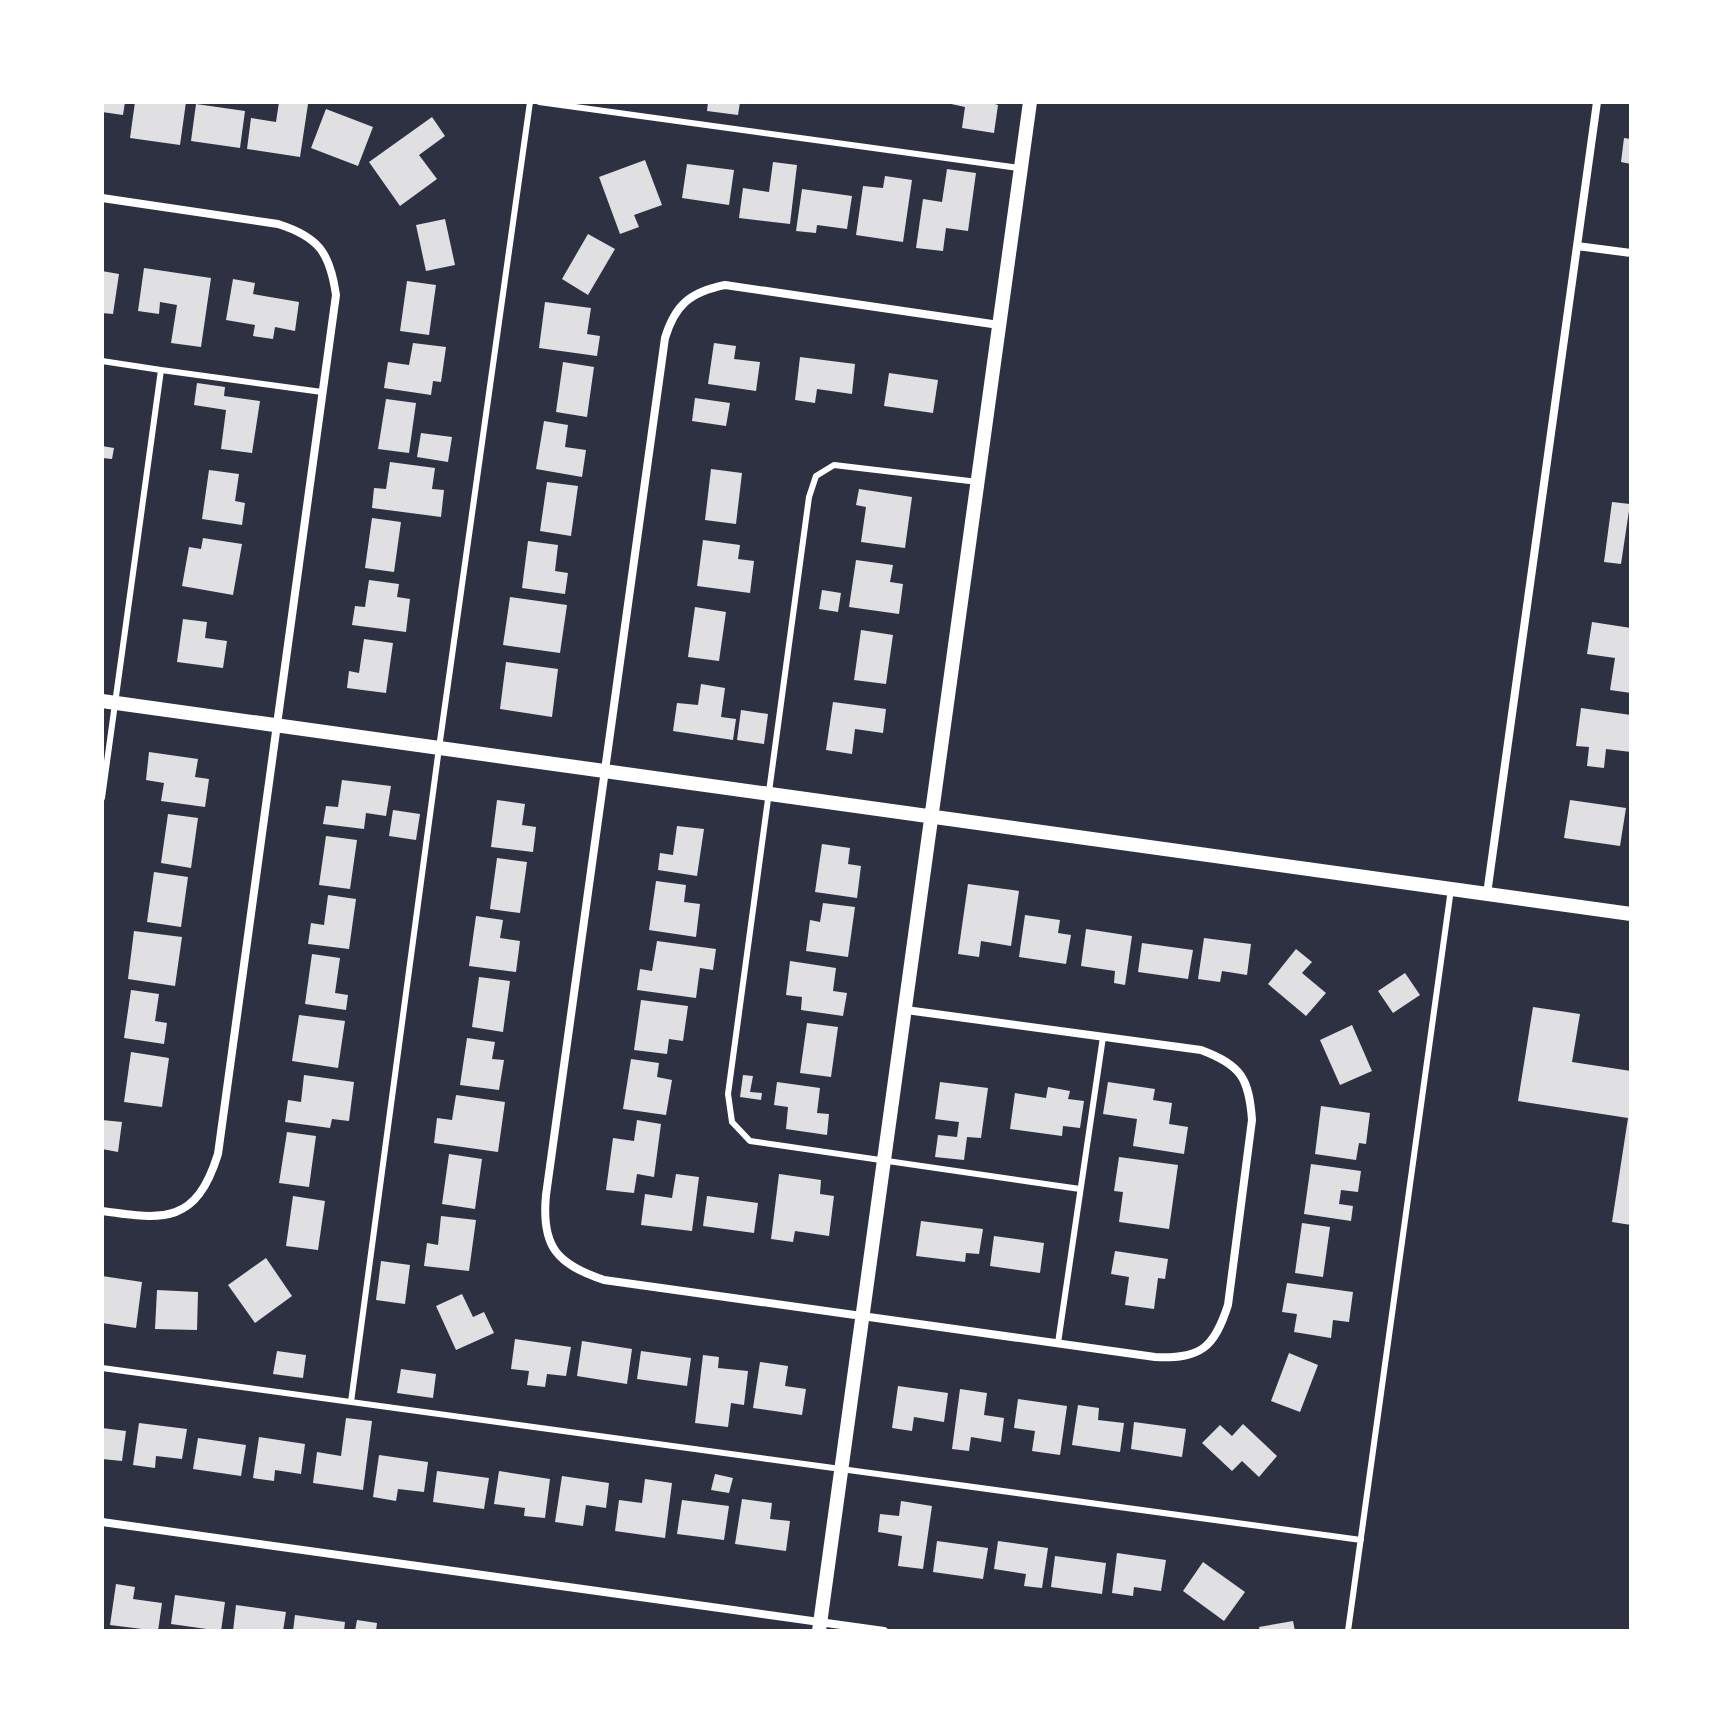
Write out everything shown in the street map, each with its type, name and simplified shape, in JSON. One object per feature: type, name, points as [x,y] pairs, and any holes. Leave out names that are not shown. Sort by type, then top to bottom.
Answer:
[{"type":"street","points":[[820,1627],[1030,102]]},
{"type":"street","points":[[1487,894],[1597,102]]},
{"type":"street","points":[[102,198],[278,224],[301,231],[319,245],[332,269],[336,295],[218,1154],[203,1191],[172,1215],[147,1218],[102,1211]]},
{"type":"street","points":[[1577,246],[1631,253]]},
{"type":"street","points":[[906,1010],[1201,1050],[1224,1058],[1240,1073],[1250,1091],[1252,1120],[1228,1305],[1220,1331],[1206,1347],[1189,1354],[1168,1357],[604,1280],[579,1272],[562,1261],[548,1233],[545,1204],[665,338],[671,318],[692,296],[708,288],[736,286],[999,325]]},
{"type":"street","points":[[109,702],[1631,914]]},
{"type":"street","points":[[102,1522],[820,1627],[884,1631]]},
{"type":"lane","points":[[351,1402],[530,102]]},
{"type":"lane","points":[[539,102],[1021,168]]},
{"type":"lane","points":[[102,361],[322,392]]},
{"type":"lane","points":[[102,798],[109,702],[161,370]]},
{"type":"lane","points":[[978,482],[834,465],[816,476],[809,497],[728,1094],[732,1122],[750,1141],[884,1163],[1080,1189]]},
{"type":"lane","points":[[1348,1631],[1451,889]]},
{"type":"lane","points":[[1058,1343],[1103,1037]]},
{"type":"lane","points":[[102,1368],[1361,1540]]},
{"type":"building","points":[[102,102],[125,102],[123,115],[102,112]]},
{"type":"building","points":[[135,102],[186,102],[180,145],[130,138]]},
{"type":"building","points":[[279,102],[308,104],[300,157],[247,149],[251,118],[276,122]]},
{"type":"building","points":[[708,102],[740,102],[738,115],[707,111]]},
{"type":"building","points":[[942,102],[988,102],[998,105],[994,133],[962,128],[965,107]]},
{"type":"building","points":[[196,104],[245,111],[240,148],[191,141]]},
{"type":"building","points":[[326,109],[373,127],[358,166],[311,148]]},
{"type":"building","points":[[432,117],[445,136],[419,155],[437,179],[400,206],[369,162]]},
{"type":"building","points":[[1624,138],[1631,139],[1631,164],[1621,162]]},
{"type":"building","points":[[645,160],[662,205],[634,215],[639,227],[620,234],[599,177]]},
{"type":"building","points":[[773,162],[797,165],[790,224],[739,218],[743,188],[769,192]]},
{"type":"building","points":[[687,164],[734,170],[729,205],[682,198]]},
{"type":"building","points":[[947,169],[976,173],[968,231],[946,228],[943,251],[916,248],[923,199],[942,202]]},
{"type":"building","points":[[885,176],[912,180],[903,242],[856,235],[863,186],[883,188]]},
{"type":"building","points":[[802,189],[852,196],[847,229],[817,225],[816,233],[796,231]]},
{"type":"building","points":[[445,219],[455,265],[426,271],[416,225]]},
{"type":"building","points":[[588,234],[615,249],[588,295],[562,279]]},
{"type":"building","points":[[144,268],[211,278],[201,347],[171,343],[177,305],[160,302],[159,314],[138,311]]},
{"type":"building","points":[[102,271],[119,274],[113,314],[102,313]]},
{"type":"building","points":[[233,279],[255,283],[253,294],[299,302],[295,331],[275,327],[273,339],[253,336],[255,325],[226,320]]},
{"type":"building","points":[[407,281],[436,285],[429,335],[400,331]]},
{"type":"building","points":[[545,302],[591,308],[587,334],[600,336],[597,356],[539,348]]},
{"type":"building","points":[[413,343],[446,347],[441,382],[433,381],[431,395],[384,388],[388,362],[409,365]]},
{"type":"building","points":[[714,343],[736,346],[734,359],[760,362],[756,391],[708,384]]},
{"type":"building","points":[[800,357],[855,364],[852,394],[817,389],[815,403],[795,400]]},
{"type":"building","points":[[563,362],[594,367],[587,417],[556,412]]},
{"type":"building","points":[[889,373],[938,380],[933,413],[884,406]]},
{"type":"building","points":[[197,383],[225,387],[224,396],[260,401],[252,453],[221,449],[226,410],[194,405]]},
{"type":"building","points":[[695,398],[730,403],[726,426],[692,421]]},
{"type":"building","points":[[386,399],[416,403],[409,453],[378,449]]},
{"type":"building","points":[[544,421],[568,425],[565,447],[586,450],[582,477],[536,469]]},
{"type":"building","points":[[421,433],[452,437],[448,462],[417,457]]},
{"type":"building","points":[[102,446],[114,448],[112,459],[102,458]]},
{"type":"building","points":[[390,462],[435,468],[432,489],[444,490],[441,517],[372,508],[374,488],[386,489]]},
{"type":"building","points":[[711,469],[742,473],[736,524],[705,520]]},
{"type":"building","points":[[209,470],[239,474],[235,501],[245,503],[242,525],[202,519]]},
{"type":"building","points":[[547,482],[578,486],[571,536],[540,531]]},
{"type":"building","points":[[859,489],[912,497],[905,548],[861,542],[866,507],[856,505]]},
{"type":"building","points":[[1612,502],[1630,504],[1621,564],[1604,562]]},
{"type":"building","points":[[372,518],[401,522],[394,572],[365,568]]},
{"type":"building","points":[[203,538],[242,544],[233,595],[182,586],[189,547],[201,549]]},
{"type":"building","points":[[703,540],[740,545],[738,559],[754,561],[750,593],[697,586]]},
{"type":"building","points":[[528,541],[558,545],[555,571],[568,573],[565,594],[522,588]]},
{"type":"building","points":[[856,560],[893,565],[890,582],[903,584],[899,614],[849,607]]},
{"type":"building","points":[[369,580],[399,584],[397,597],[410,599],[406,632],[352,625],[355,606],[365,607]]},
{"type":"building","points":[[822,590],[841,593],[838,612],[819,609]]},
{"type":"building","points":[[510,597],[567,605],[560,653],[503,645]]},
{"type":"building","points":[[695,607],[726,612],[719,661],[688,657]]},
{"type":"building","points":[[183,619],[207,622],[205,638],[227,641],[223,668],[177,662]]},
{"type":"building","points":[[1592,622],[1631,628],[1631,693],[1610,690],[1615,658],[1587,654]]},
{"type":"building","points":[[861,630],[893,635],[886,684],[854,680]]},
{"type":"building","points":[[364,639],[393,643],[386,693],[347,688],[349,671],[359,673]]},
{"type":"building","points":[[506,662],[558,669],[552,717],[500,709]]},
{"type":"building","points":[[701,684],[725,688],[721,717],[736,719],[733,740],[673,731],[677,703],[698,705]]},
{"type":"building","points":[[833,702],[886,709],[883,733],[855,729],[852,754],[826,750]]},
{"type":"building","points":[[1581,708],[1631,715],[1631,752],[1606,749],[1604,768],[1587,766],[1589,747],[1576,746]]},
{"type":"building","points":[[741,710],[768,714],[764,744],[737,740]]},
{"type":"building","points":[[149,752],[198,759],[195,777],[209,779],[205,807],[161,801],[164,783],[146,780]]},
{"type":"building","points":[[342,780],[391,786],[386,816],[366,813],[364,829],[323,824],[326,806],[338,807]]},
{"type":"building","points":[[497,800],[525,804],[522,825],[536,827],[533,852],[491,847]]},
{"type":"building","points":[[1570,800],[1626,808],[1620,846],[1564,838]]},
{"type":"building","points":[[393,810],[420,814],[416,840],[389,836]]},
{"type":"building","points":[[168,814],[198,818],[191,868],[161,863]]},
{"type":"building","points":[[677,826],[704,829],[697,876],[658,870],[660,853],[673,855]]},
{"type":"building","points":[[326,836],[357,840],[350,889],[319,885]]},
{"type":"building","points":[[822,844],[850,848],[848,864],[861,866],[857,898],[815,892]]},
{"type":"building","points":[[497,858],[527,862],[520,913],[490,909]]},
{"type":"building","points":[[154,872],[188,877],[181,927],[147,922]]},
{"type":"building","points":[[656,881],[686,885],[684,902],[700,904],[696,937],[649,930]]},
{"type":"building","points":[[968,884],[1019,891],[1011,946],[981,941],[979,957],[958,954]]},
{"type":"building","points":[[328,895],[356,899],[349,949],[308,944],[311,923],[324,925]]},
{"type":"building","points":[[823,903],[855,907],[848,957],[806,951],[810,920],[820,922]]},
{"type":"building","points":[[1025,915],[1060,920],[1058,933],[1071,935],[1066,964],[1019,957]]},
{"type":"building","points":[[476,916],[503,920],[500,938],[520,941],[516,972],[469,966]]},
{"type":"building","points":[[1086,929],[1132,936],[1125,985],[1114,983],[1115,971],[1081,966]]},
{"type":"building","points":[[134,931],[182,937],[175,986],[128,979]]},
{"type":"building","points":[[1204,938],[1251,944],[1247,975],[1222,971],[1220,982],[1198,979]]},
{"type":"building","points":[[657,941],[716,949],[713,970],[700,968],[696,998],[637,990],[640,969],[652,971]]},
{"type":"building","points":[[1142,943],[1193,950],[1188,979],[1138,972]]},
{"type":"building","points":[[1296,949],[1312,962],[1302,973],[1326,993],[1306,1016],[1268,984]]},
{"type":"building","points":[[312,954],[340,958],[335,993],[348,995],[346,1010],[305,1004]]},
{"type":"building","points":[[790,961],[836,968],[833,991],[847,993],[843,1016],[801,1010],[802,997],[786,995]]},
{"type":"building","points":[[1405,973],[1420,995],[1393,1013],[1378,991]]},
{"type":"building","points":[[479,977],[510,981],[503,1032],[472,1027]]},
{"type":"building","points":[[131,990],[159,994],[155,1021],[167,1023],[164,1044],[124,1038]]},
{"type":"building","points":[[641,1000],[688,1006],[683,1041],[669,1039],[667,1054],[634,1050]]},
{"type":"building","points":[[1533,1007],[1580,1014],[1572,1062],[1631,1071],[1631,1225],[1612,1222],[1628,1118],[1518,1101]]},
{"type":"building","points":[[299,1015],[345,1021],[338,1068],[292,1061]]},
{"type":"building","points":[[807,1023],[838,1027],[831,1077],[800,1073]]},
{"type":"building","points":[[1352,1025],[1372,1071],[1340,1085],[1320,1040]]},
{"type":"building","points":[[467,1038],[495,1042],[492,1059],[504,1060],[499,1090],[460,1085]]},
{"type":"building","points":[[131,1052],[169,1058],[162,1107],[124,1102]]},
{"type":"building","points":[[631,1059],[659,1063],[657,1077],[672,1080],[666,1115],[623,1109]]},
{"type":"building","points":[[304,1075],[354,1082],[349,1121],[332,1119],[330,1128],[285,1122],[288,1100],[301,1102]]},
{"type":"building","points":[[743,1075],[753,1076],[750,1092],[762,1093],[761,1100],[740,1097]]},
{"type":"building","points":[[777,1082],[820,1088],[817,1113],[829,1114],[827,1135],[786,1129],[788,1107],[774,1105]]},
{"type":"building","points":[[940,1082],[988,1088],[981,1138],[967,1137],[964,1160],[935,1157],[938,1135],[957,1137],[959,1122],[935,1119]]},
{"type":"building","points":[[1108,1082],[1155,1089],[1153,1100],[1172,1103],[1169,1124],[1188,1127],[1184,1154],[1133,1146],[1137,1119],[1103,1114]]},
{"type":"building","points":[[1048,1087],[1070,1091],[1068,1099],[1084,1101],[1080,1128],[1063,1126],[1062,1136],[1010,1129],[1015,1093],[1046,1098]]},
{"type":"building","points":[[456,1095],[505,1102],[498,1152],[434,1143],[437,1118],[452,1120]]},
{"type":"building","points":[[1321,1106],[1370,1113],[1366,1144],[1359,1143],[1356,1160],[1315,1154]]},
{"type":"building","points":[[102,1120],[122,1122],[118,1152],[102,1149]]},
{"type":"building","points":[[637,1120],[661,1124],[654,1177],[637,1174],[634,1193],[606,1190],[613,1138],[634,1141]]},
{"type":"building","points":[[287,1132],[316,1136],[309,1187],[279,1183]]},
{"type":"building","points":[[449,1154],[482,1159],[475,1209],[442,1204]]},
{"type":"building","points":[[1119,1157],[1178,1165],[1169,1229],[1119,1222],[1123,1192],[1114,1191]]},
{"type":"building","points":[[1311,1164],[1361,1171],[1358,1192],[1341,1190],[1339,1204],[1353,1206],[1351,1221],[1304,1214]]},
{"type":"building","points":[[676,1174],[699,1177],[692,1231],[641,1225],[645,1194],[672,1198]]},
{"type":"building","points":[[779,1174],[821,1180],[820,1194],[834,1196],[829,1236],[795,1231],[793,1242],[771,1239]]},
{"type":"building","points":[[293,1196],[325,1201],[318,1250],[286,1246]]},
{"type":"building","points":[[707,1196],[758,1203],[754,1233],[703,1226]]},
{"type":"building","points":[[441,1216],[476,1220],[469,1271],[424,1266],[427,1243],[438,1245]]},
{"type":"building","points":[[921,1221],[983,1229],[979,1254],[966,1253],[965,1262],[916,1256]]},
{"type":"building","points":[[1302,1223],[1330,1227],[1323,1277],[1295,1273]]},
{"type":"building","points":[[994,1236],[1044,1243],[1040,1273],[990,1266]]},
{"type":"building","points":[[1115,1251],[1168,1259],[1165,1279],[1158,1278],[1154,1309],[1125,1305],[1129,1277],[1111,1274]]},
{"type":"building","points":[[266,1258],[292,1296],[255,1323],[228,1285]]},
{"type":"building","points":[[381,1261],[410,1265],[405,1304],[376,1300]]},
{"type":"building","points":[[102,1276],[142,1282],[136,1328],[102,1323]]},
{"type":"building","points":[[1287,1283],[1353,1292],[1349,1322],[1333,1320],[1331,1338],[1294,1332],[1297,1314],[1282,1312]]},
{"type":"building","points":[[157,1290],[198,1292],[197,1330],[155,1329]]},
{"type":"building","points":[[462,1294],[473,1317],[484,1312],[494,1333],[456,1350],[436,1306]]},
{"type":"building","points":[[515,1339],[571,1347],[566,1376],[547,1374],[545,1387],[527,1385],[529,1371],[511,1369]]},
{"type":"building","points":[[582,1341],[632,1349],[627,1384],[577,1376]]},
{"type":"building","points":[[277,1351],[306,1355],[303,1378],[273,1374]]},
{"type":"building","points":[[641,1351],[691,1358],[687,1386],[637,1379]]},
{"type":"building","points":[[1289,1353],[1318,1365],[1300,1412],[1271,1401]]},
{"type":"building","points":[[703,1355],[719,1357],[718,1368],[748,1371],[744,1405],[731,1403],[728,1427],[695,1423]]},
{"type":"building","points":[[760,1362],[788,1366],[785,1386],[806,1389],[802,1415],[753,1408]]},
{"type":"building","points":[[401,1369],[436,1374],[433,1398],[397,1393]]},
{"type":"building","points":[[898,1386],[948,1393],[944,1422],[914,1417],[912,1431],[892,1428]]},
{"type":"building","points":[[960,1389],[987,1393],[984,1415],[1004,1418],[1001,1442],[971,1437],[969,1451],[952,1449]]},
{"type":"building","points":[[1018,1399],[1067,1406],[1060,1455],[1032,1451],[1035,1431],[1014,1428]]},
{"type":"building","points":[[1078,1405],[1099,1408],[1098,1420],[1124,1423],[1120,1452],[1072,1445]]},
{"type":"building","points":[[346,1418],[372,1421],[363,1490],[313,1483],[317,1452],[341,1456]]},
{"type":"building","points":[[1134,1422],[1186,1429],[1182,1457],[1131,1449]]},
{"type":"building","points":[[139,1423],[187,1429],[182,1459],[156,1456],[155,1468],[133,1465]]},
{"type":"building","points":[[1243,1424],[1277,1456],[1259,1477],[1242,1461],[1232,1471],[1202,1443],[1220,1425],[1232,1436]]},
{"type":"building","points":[[102,1428],[126,1431],[122,1461],[102,1459]]},
{"type":"building","points":[[259,1437],[305,1444],[301,1474],[275,1470],[274,1481],[253,1478]]},
{"type":"building","points":[[198,1438],[246,1445],[241,1476],[193,1469]]},
{"type":"building","points":[[379,1455],[428,1462],[424,1492],[398,1489],[396,1501],[373,1497]]},
{"type":"building","points":[[437,1471],[489,1478],[484,1509],[433,1502]]},
{"type":"building","points":[[499,1471],[550,1479],[545,1518],[524,1516],[525,1508],[494,1504]]},
{"type":"building","points":[[715,1474],[733,1478],[729,1493],[711,1490]]},
{"type":"building","points":[[562,1476],[609,1483],[606,1508],[586,1505],[583,1526],[555,1522]]},
{"type":"building","points":[[645,1479],[672,1483],[665,1538],[615,1531],[619,1500],[642,1503]]},
{"type":"building","points":[[742,1499],[772,1503],[770,1519],[790,1521],[786,1551],[735,1544]]},
{"type":"building","points":[[682,1500],[729,1506],[724,1540],[677,1534]]},
{"type":"building","points":[[901,1501],[932,1506],[923,1569],[898,1566],[902,1536],[878,1532],[880,1514],[899,1516]]},
{"type":"building","points":[[937,1541],[988,1548],[983,1579],[933,1572]]},
{"type":"building","points":[[998,1541],[1048,1548],[1042,1588],[1024,1586],[1026,1574],[994,1569]]},
{"type":"building","points":[[1117,1553],[1166,1560],[1161,1591],[1134,1587],[1133,1596],[1112,1593]]},
{"type":"building","points":[[1055,1556],[1106,1563],[1102,1594],[1051,1587]]},
{"type":"building","points":[[1203,1562],[1245,1592],[1224,1621],[1183,1591]]},
{"type":"building","points":[[116,1584],[135,1587],[133,1599],[162,1603],[158,1631],[110,1625]]},
{"type":"building","points":[[175,1595],[225,1602],[221,1631],[171,1624]]},
{"type":"building","points":[[236,1605],[286,1612],[283,1631],[233,1631]]},
{"type":"building","points":[[295,1615],[345,1622],[344,1631],[293,1631]]},
{"type":"building","points":[[357,1620],[377,1623],[376,1631],[355,1631]]},
{"type":"building","points":[[1293,1621],[1295,1631],[1260,1631],[1259,1627]]}]
